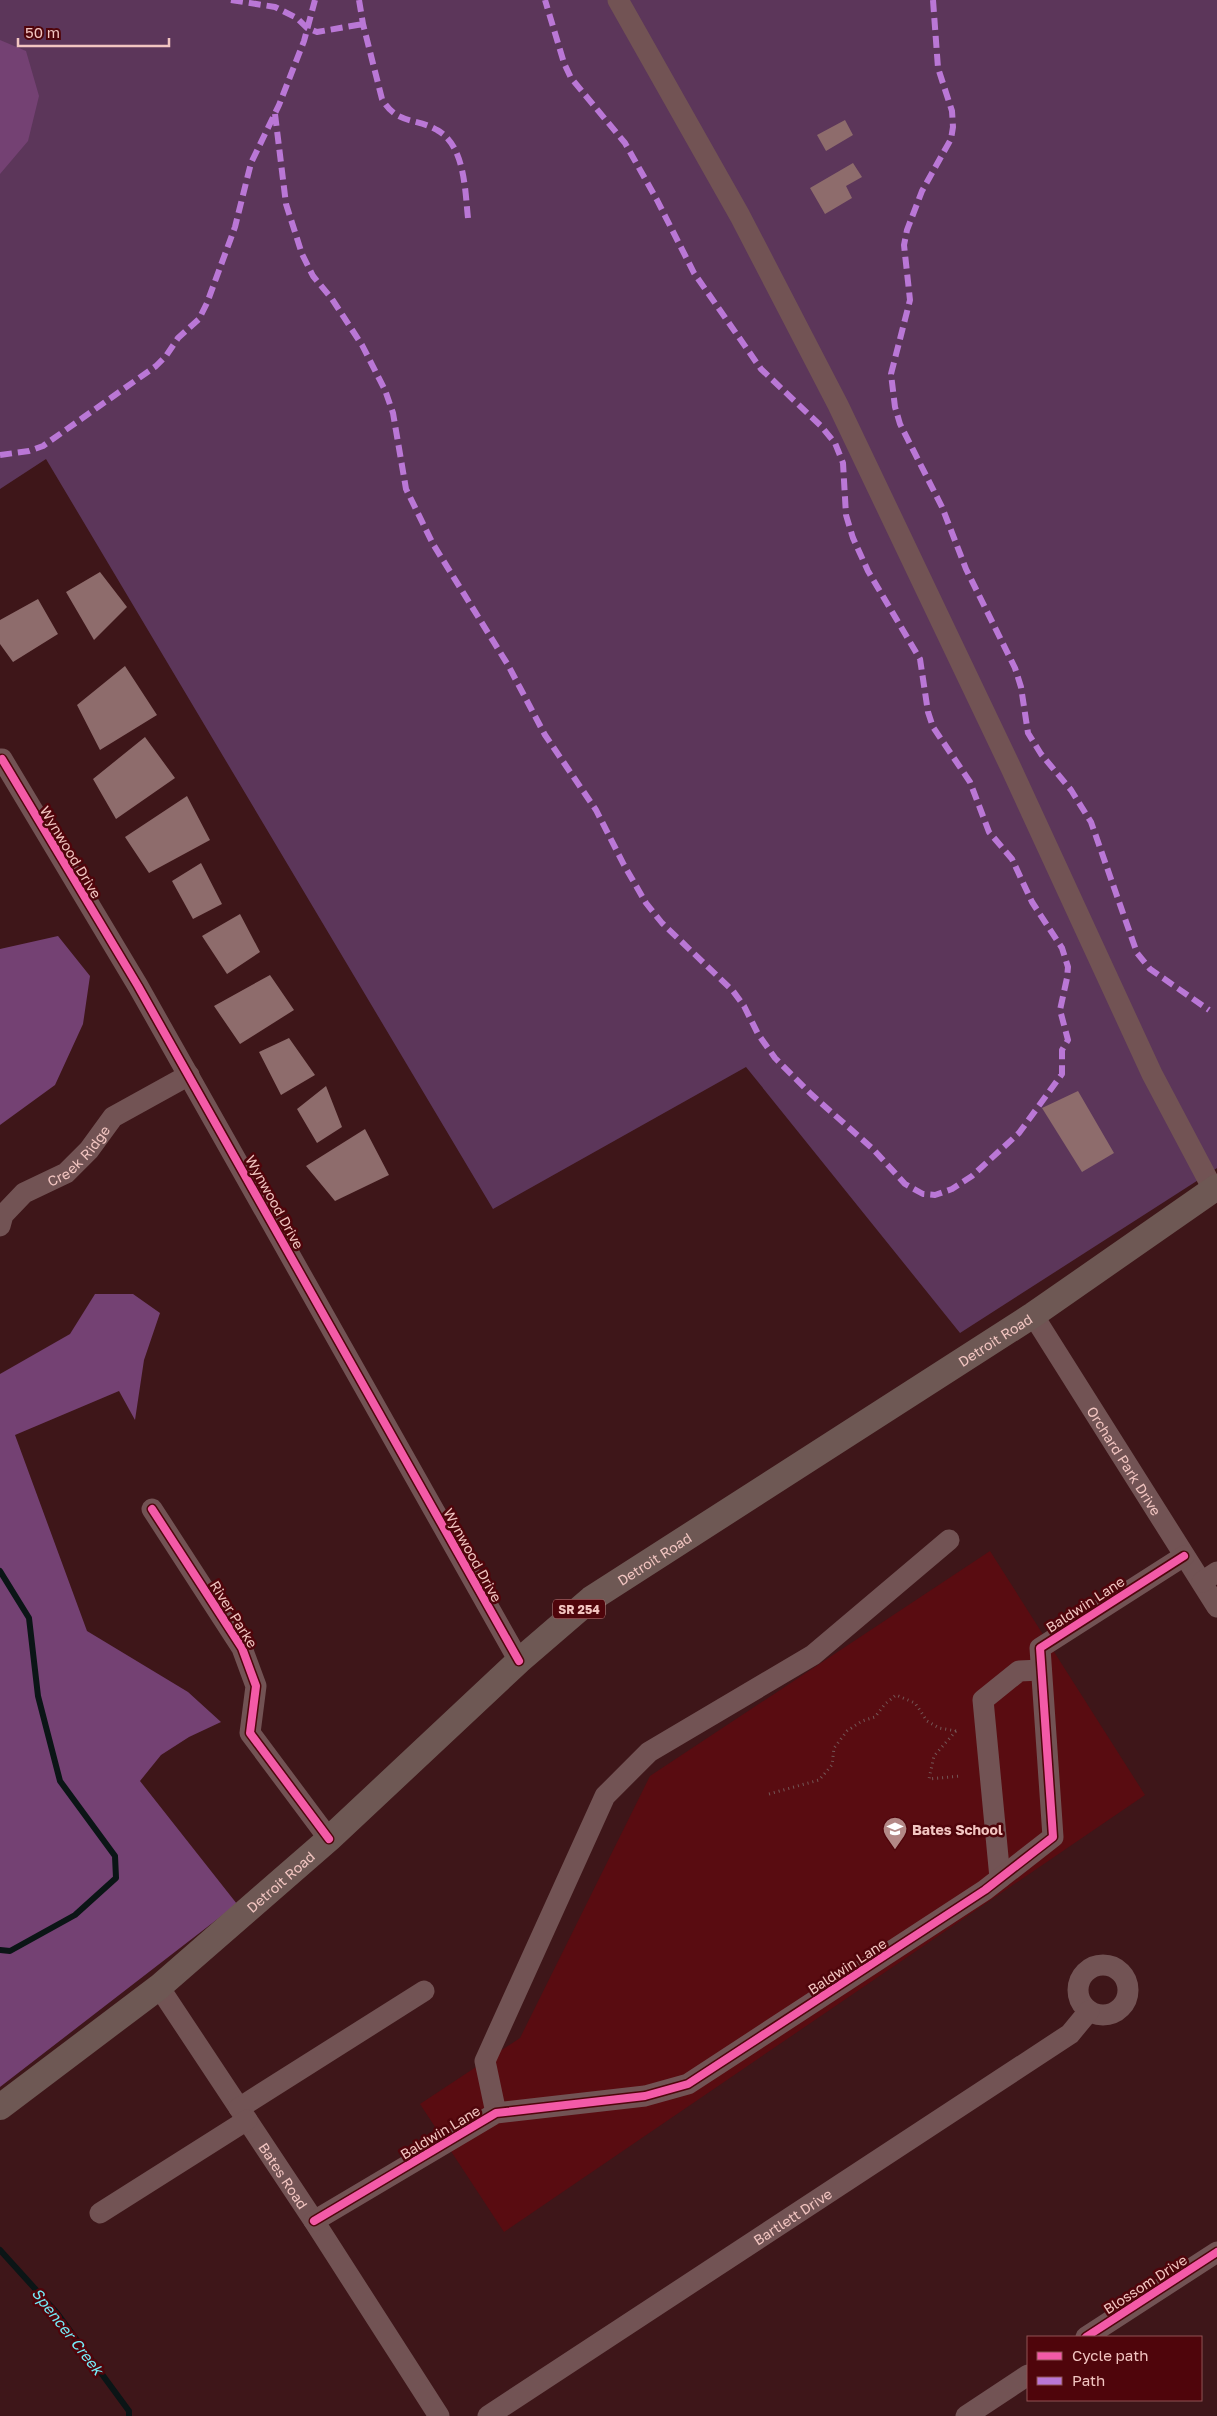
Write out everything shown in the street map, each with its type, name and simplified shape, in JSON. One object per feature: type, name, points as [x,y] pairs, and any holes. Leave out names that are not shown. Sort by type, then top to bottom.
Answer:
[{"type":"main road","name":"Detroit Road","points":[[0,2107],[159,1987],[329,1839],[519,1661],[591,1599],[1033,1315],[1215,1188]]},
{"type":"street","points":[[618,0],[740,216],[838,405],[1019,786],[1152,1074],[1215,1188]]},
{"type":"street","name":"Wynwood Drive","points":[[1,759],[138,986],[519,1661]]},
{"type":"street","name":"Creek Ridge","points":[[0,1226],[3,1216],[24,1193],[66,1173],[89,1150],[113,1117],[189,1075]]},
{"type":"street","name":"Orchard Park Drive","points":[[1033,1315],[1184,1556],[1209,1577],[1217,1606]]},
{"type":"street","name":"River Parke","points":[[152,1509],[242,1648],[256,1686],[250,1733],[329,1839]]},
{"type":"street","name":"Baldwin Lane","points":[[496,2113],[485,2061],[605,1796],[649,1752],[813,1656],[950,1540]]},
{"type":"street","name":"Baldwin Lane","points":[[314,2221],[496,2113],[644,2096],[688,2084],[1000,1878],[1053,1837],[1040,1648],[1184,1556]]},
{"type":"street","points":[[1000,1878],[983,1700],[1019,1671],[1041,1670]]},
{"type":"street","name":"Bates Road","points":[[159,1987],[440,2416]]},
{"type":"street","points":[[100,2213],[424,1991]]},
{"type":"street","name":"Bartlett Drive","points":[[488,2416],[1070,2034],[1089,2011]]},
{"type":"street","name":"Blossom Drive","points":[[1088,2336],[1217,2252]]},
{"type":"street","points":[[966,2416],[1027,2376]]},
{"type":"path","points":[[769,1794],[818,1780],[832,1765],[834,1748],[847,1732],[862,1722],[875,1717],[885,1704],[896,1695],[914,1703],[927,1721],[939,1728],[956,1731],[934,1756],[928,1779],[960,1776]]},
{"type":"shaded area","points":[[0,0],[1217,0],[1217,1168],[960,1333],[746,1067],[493,1209],[46,459],[0,489]]},
{"type":"shaded area","points":[[0,40],[26,51],[39,96],[28,141],[0,174]]},
{"type":"shaded area","points":[[58,936],[90,976],[83,1024],[55,1085],[0,1125],[0,949]]},
{"type":"shaded area","points":[[95,1294],[133,1294],[160,1313],[144,1360],[135,1420],[119,1391],[15,1435],[87,1631],[188,1692],[221,1722],[189,1737],[161,1755],[140,1781],[237,1904],[0,2087],[0,1374],[70,1334]]},
{"type":"shaded area","points":[[990,1551],[1145,1795],[504,2232],[420,2104],[520,2038],[650,1776]]},
{"type":"building","points":[[845,120],[853,135],[826,151],[817,135]]},
{"type":"building","points":[[853,163],[862,177],[846,186],[852,198],[825,214],[810,188]]},
{"type":"building","points":[[100,572],[127,607],[94,640],[66,592]]},
{"type":"building","points":[[38,599],[58,634],[13,662],[0,644],[0,620]]},
{"type":"building","points":[[125,666],[157,715],[100,750],[77,705]]},
{"type":"building","points":[[145,737],[175,778],[116,819],[93,779]]},
{"type":"building","points":[[187,796],[210,840],[149,873],[125,837]]},
{"type":"building","points":[[201,863],[222,904],[193,919],[172,881]]},
{"type":"building","points":[[240,914],[260,952],[227,974],[202,936]]},
{"type":"building","points":[[270,975],[294,1010],[240,1044],[214,1006]]},
{"type":"building","points":[[289,1038],[315,1075],[281,1095],[259,1052]]},
{"type":"building","points":[[326,1086],[342,1127],[317,1143],[297,1109]]},
{"type":"building","points":[[1078,1091],[1114,1153],[1082,1172],[1042,1108]]},
{"type":"building","points":[[365,1129],[389,1175],[335,1201],[306,1166]]},
{"type":"waterway","name":"Spencer Creek","points":[[0,1571],[29,1618],[38,1696],[60,1781],[115,1856],[116,1878],[75,1915],[10,1951],[0,1950]]},
{"type":"waterway","name":"Spencer Creek","points":[[0,2250],[57,2313],[129,2411],[129,2416]]},
{"type":"marked path","points":[[231,0],[275,7],[297,18],[307,28],[317,32],[363,24]]},
{"type":"marked path","points":[[0,455],[29,451],[43,446],[156,366],[166,356],[178,338],[199,319],[207,303],[235,227],[251,163],[279,105],[304,41],[315,0]]},
{"type":"marked path","points":[[359,0],[363,24],[382,99],[400,117],[437,130],[453,146],[462,170],[468,218]]},
{"type":"marked path","points":[[275,114],[286,204],[302,254],[313,276],[332,299],[362,345],[385,390],[393,413],[406,489],[433,544],[508,665],[545,735],[596,810],[646,903],[662,923],[733,991],[744,1006],[758,1034],[775,1058],[811,1094],[873,1149],[905,1184],[923,1194],[935,1195],[952,1189],[972,1176],[1019,1133],[1062,1074],[1062,1050],[1068,1040],[1060,1010],[1068,967],[1062,948],[1032,902],[1012,859],[989,832],[970,782],[933,727],[928,712],[920,659],[868,571],[853,538],[846,515],[843,463],[835,443],[821,426],[761,369],[694,273],[657,200],[625,143],[571,78],[564,63],[545,0]]},
{"type":"marked path","points":[[933,0],[938,68],[952,111],[953,127],[951,139],[922,191],[907,230],[904,245],[910,300],[891,374],[895,407],[900,424],[942,507],[966,569],[1015,668],[1021,687],[1028,733],[1041,754],[1071,790],[1091,822],[1137,953],[1150,969],[1209,1010]]},
{"type":"cycle path","points":[[2,759],[138,986],[519,1661]]},
{"type":"cycle path","points":[[152,1509],[242,1648],[256,1686],[250,1733],[329,1839]]},
{"type":"cycle path","points":[[314,2221],[496,2113],[645,2096],[688,2084],[985,1890],[1053,1837],[1040,1648],[1184,1556]]},
{"type":"cycle path","points":[[1088,2336],[1217,2252]]},
{"type":"place","name":"Bates School","points":[[895,1850]]}]
